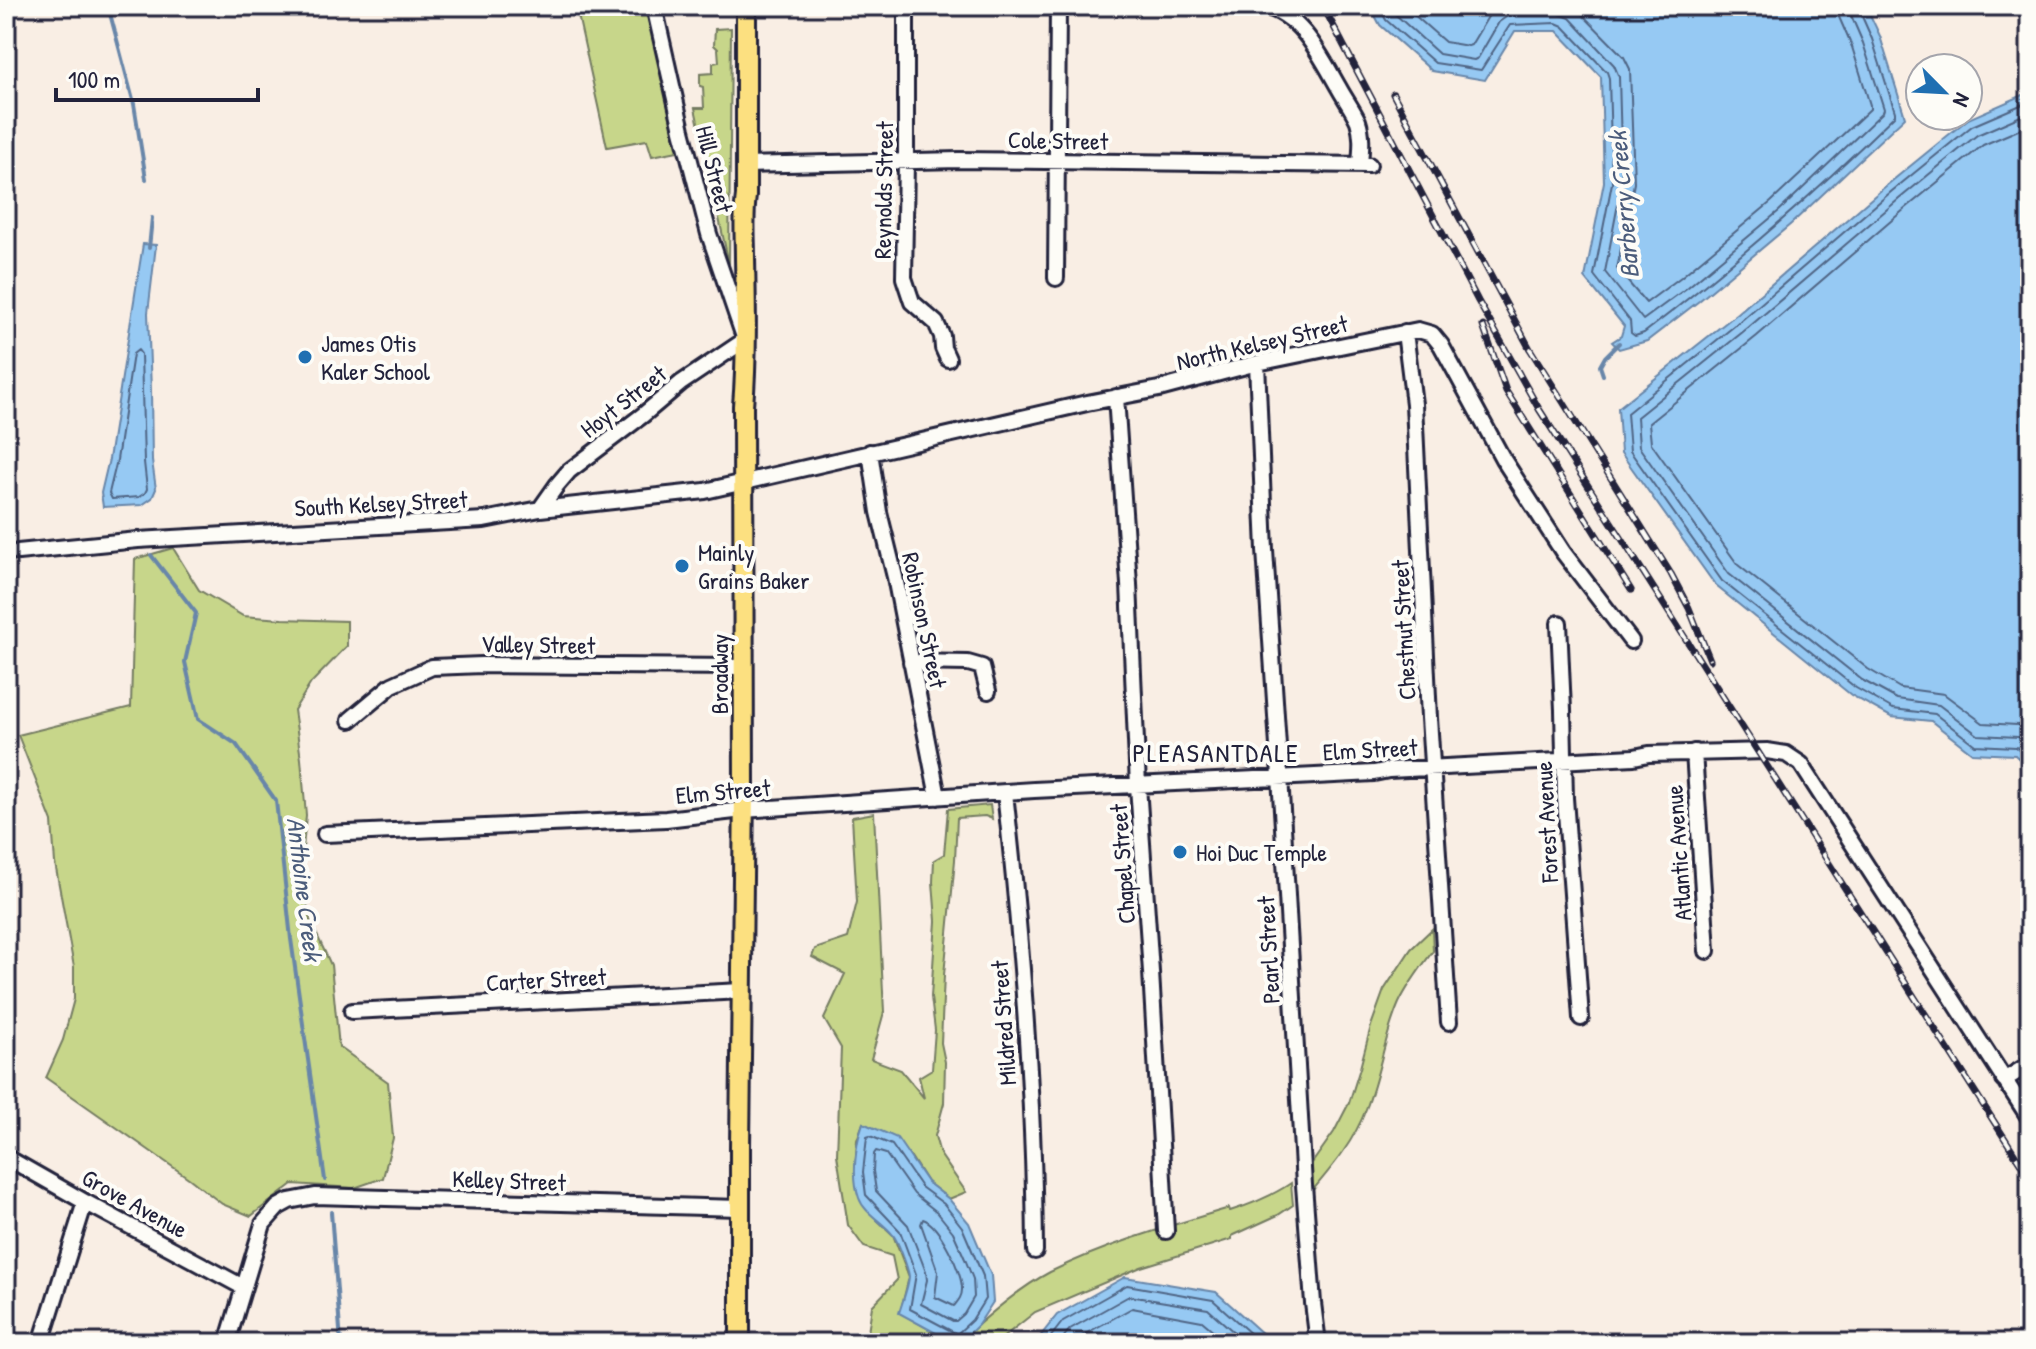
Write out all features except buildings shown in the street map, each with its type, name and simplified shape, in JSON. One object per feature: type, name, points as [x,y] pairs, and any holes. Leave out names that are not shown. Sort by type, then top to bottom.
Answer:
[{"type":"main road","name":"Broadway","points":[[740,1343],[746,6]]},
{"type":"street","name":"Hill Street","points":[[654,6],[709,234],[745,340]]},
{"type":"street","name":"Reynolds Street","points":[[906,6],[905,286],[912,302],[936,323],[948,359]]},
{"type":"street","points":[[1056,278],[1058,6]]},
{"type":"street","name":"Cole Street","points":[[746,165],[959,160],[1364,165],[1358,121],[1309,38],[1293,22],[1264,6]]},
{"type":"street","points":[[1405,332],[1418,330],[1432,334],[1441,345],[1503,459],[1563,552],[1631,641]]},
{"type":"street","name":"North Kelsey Street","points":[[744,482],[1159,389],[1257,363],[1405,332]]},
{"type":"street","name":"Chestnut Street","points":[[1405,332],[1414,404],[1429,718],[1449,1022]]},
{"type":"street","name":"Hoyt Street","points":[[540,509],[569,471],[681,383],[745,340]]},
{"type":"street","name":"Pearl Street","points":[[1257,363],[1265,550],[1304,1185],[1318,1343]]},
{"type":"street","name":"Chapel Street","points":[[1116,397],[1166,1231]]},
{"type":"street","name":"Robinson Street","points":[[870,452],[879,512],[895,577],[938,797]]},
{"type":"street","name":"South Kelsey Street","points":[[18,552],[180,537],[484,520],[540,509],[705,491],[744,482]]},
{"type":"street","name":"Forest Avenue","points":[[1559,623],[1565,798],[1581,1018]]},
{"type":"street","points":[[911,662],[968,663],[982,667],[988,691]]},
{"type":"street","name":"Valley Street","points":[[350,720],[392,685],[432,667],[743,667]]},
{"type":"street","name":"Elm Street","points":[[325,834],[666,819],[743,810],[938,797],[1694,752],[1767,751],[1786,754],[1801,764],[2030,1119]]},
{"type":"street","name":"Atlantic Avenue","points":[[1694,752],[1707,951]]},
{"type":"street","name":"Mildred Street","points":[[1005,793],[1024,999],[1035,1194],[1035,1251]]},
{"type":"street","name":"Carter Street","points":[[352,1011],[742,991]]},
{"type":"street","points":[[2004,1080],[2030,1064]]},
{"type":"street","name":"Grove Avenue","points":[[6,1157],[243,1287]]},
{"type":"street","name":"Kelley Street","points":[[243,1287],[259,1234],[269,1215],[289,1201],[315,1196],[740,1208]]},
{"type":"street","points":[[41,1343],[85,1202]]},
{"type":"street","points":[[227,1343],[243,1287]]},
{"type":"green space","points":[[576,6],[645,6],[678,151],[652,156],[647,140],[607,147]]},
{"type":"green space","points":[[731,28],[729,264],[695,108],[704,108],[700,74],[713,73],[713,63],[719,62],[718,49],[714,45],[715,29]]},
{"type":"green space","points":[[173,548],[199,590],[243,616],[347,621],[347,646],[311,683],[294,710],[306,815],[301,871],[310,920],[331,965],[339,1047],[388,1082],[393,1138],[383,1178],[354,1188],[293,1184],[251,1216],[222,1204],[46,1078],[63,1040],[74,999],[74,967],[55,863],[52,822],[18,735],[131,707],[135,559]]},
{"type":"green space","points":[[990,805],[992,819],[985,816],[957,818],[944,975],[941,1043],[945,1062],[944,1103],[935,1136],[940,1154],[966,1192],[949,1199],[927,1182],[911,1157],[879,1131],[863,1123],[857,1140],[855,1172],[877,1220],[893,1235],[909,1277],[900,1313],[947,1339],[944,1343],[877,1343],[868,1333],[872,1306],[897,1280],[892,1256],[864,1247],[848,1225],[837,1155],[841,1048],[824,1019],[845,974],[812,957],[815,949],[848,938],[857,902],[852,817],[874,813],[884,1012],[871,1059],[901,1070],[924,1098],[919,1077],[932,1069],[935,1030],[931,997],[936,921],[934,860],[944,854],[948,809]]},
{"type":"green space","points":[[1432,929],[1433,951],[1399,1003],[1371,1096],[1356,1132],[1312,1191],[1310,1166],[1334,1132],[1349,1103],[1384,990],[1411,949]]},
{"type":"green space","points":[[1291,1183],[1293,1205],[1232,1236],[1232,1239],[1141,1267],[1035,1312],[996,1343],[957,1343],[1013,1296],[1050,1272],[1138,1236],[1229,1208],[1230,1211],[1246,1206]]},
{"type":"water","points":[[1370,6],[1866,6],[1880,36],[1904,118],[1791,224],[1699,301],[1647,341],[1619,349],[1612,342],[1621,336],[1624,326],[1585,278],[1604,182],[1601,77],[1557,31],[1515,31],[1485,80],[1432,71],[1380,25]]},
{"type":"water","points":[[2030,92],[2030,769],[2015,755],[1972,753],[1931,721],[1891,717],[1851,695],[1716,586],[1621,453],[1618,408],[1738,313],[1952,132],[1984,132],[1984,112]]},
{"type":"water","points":[[143,244],[156,245],[148,313],[152,461],[156,489],[152,498],[142,505],[103,507],[101,493]]},
{"type":"water","points":[[863,1123],[897,1138],[927,1182],[949,1199],[969,1223],[991,1275],[993,1302],[978,1325],[963,1340],[947,1339],[899,1313],[909,1280],[905,1261],[893,1235],[865,1208],[855,1180],[855,1160]]},
{"type":"water","points":[[1125,1277],[1216,1292],[1273,1343],[1035,1343],[1057,1315]]},
{"type":"waterway","name":"Anthoine Creek","points":[[108,6],[134,104],[146,179]]},
{"type":"waterway","name":"Anthoine Creek","points":[[149,248],[152,218]]},
{"type":"waterway","name":"Barberry Creek","points":[[1603,375],[1600,366],[1619,343]]},
{"type":"waterway","name":"Anthoine Creek","points":[[151,555],[196,613],[185,662],[198,719],[236,744],[276,801],[291,939],[325,1180]]},
{"type":"waterway","name":"Anthoine Creek","points":[[331,1212],[341,1343]]},
{"type":"railway","points":[[1323,6],[1478,301],[1539,409],[2030,1178]]},
{"type":"railway","points":[[1393,94],[1530,349],[1671,574],[1710,660]]},
{"type":"railway","points":[[1483,326],[1506,391],[1631,590]]},
{"type":"place","name":"James Otis Kaler School","points":[[305,357]]},
{"type":"place","name":"Mainly Grains Baker","points":[[682,566]]},
{"type":"place","name":"Hoi Duc Temple","points":[[1180,852]]},
{"type":"district","name":"PLEASANTDALE","points":[[1216,752]]}]
